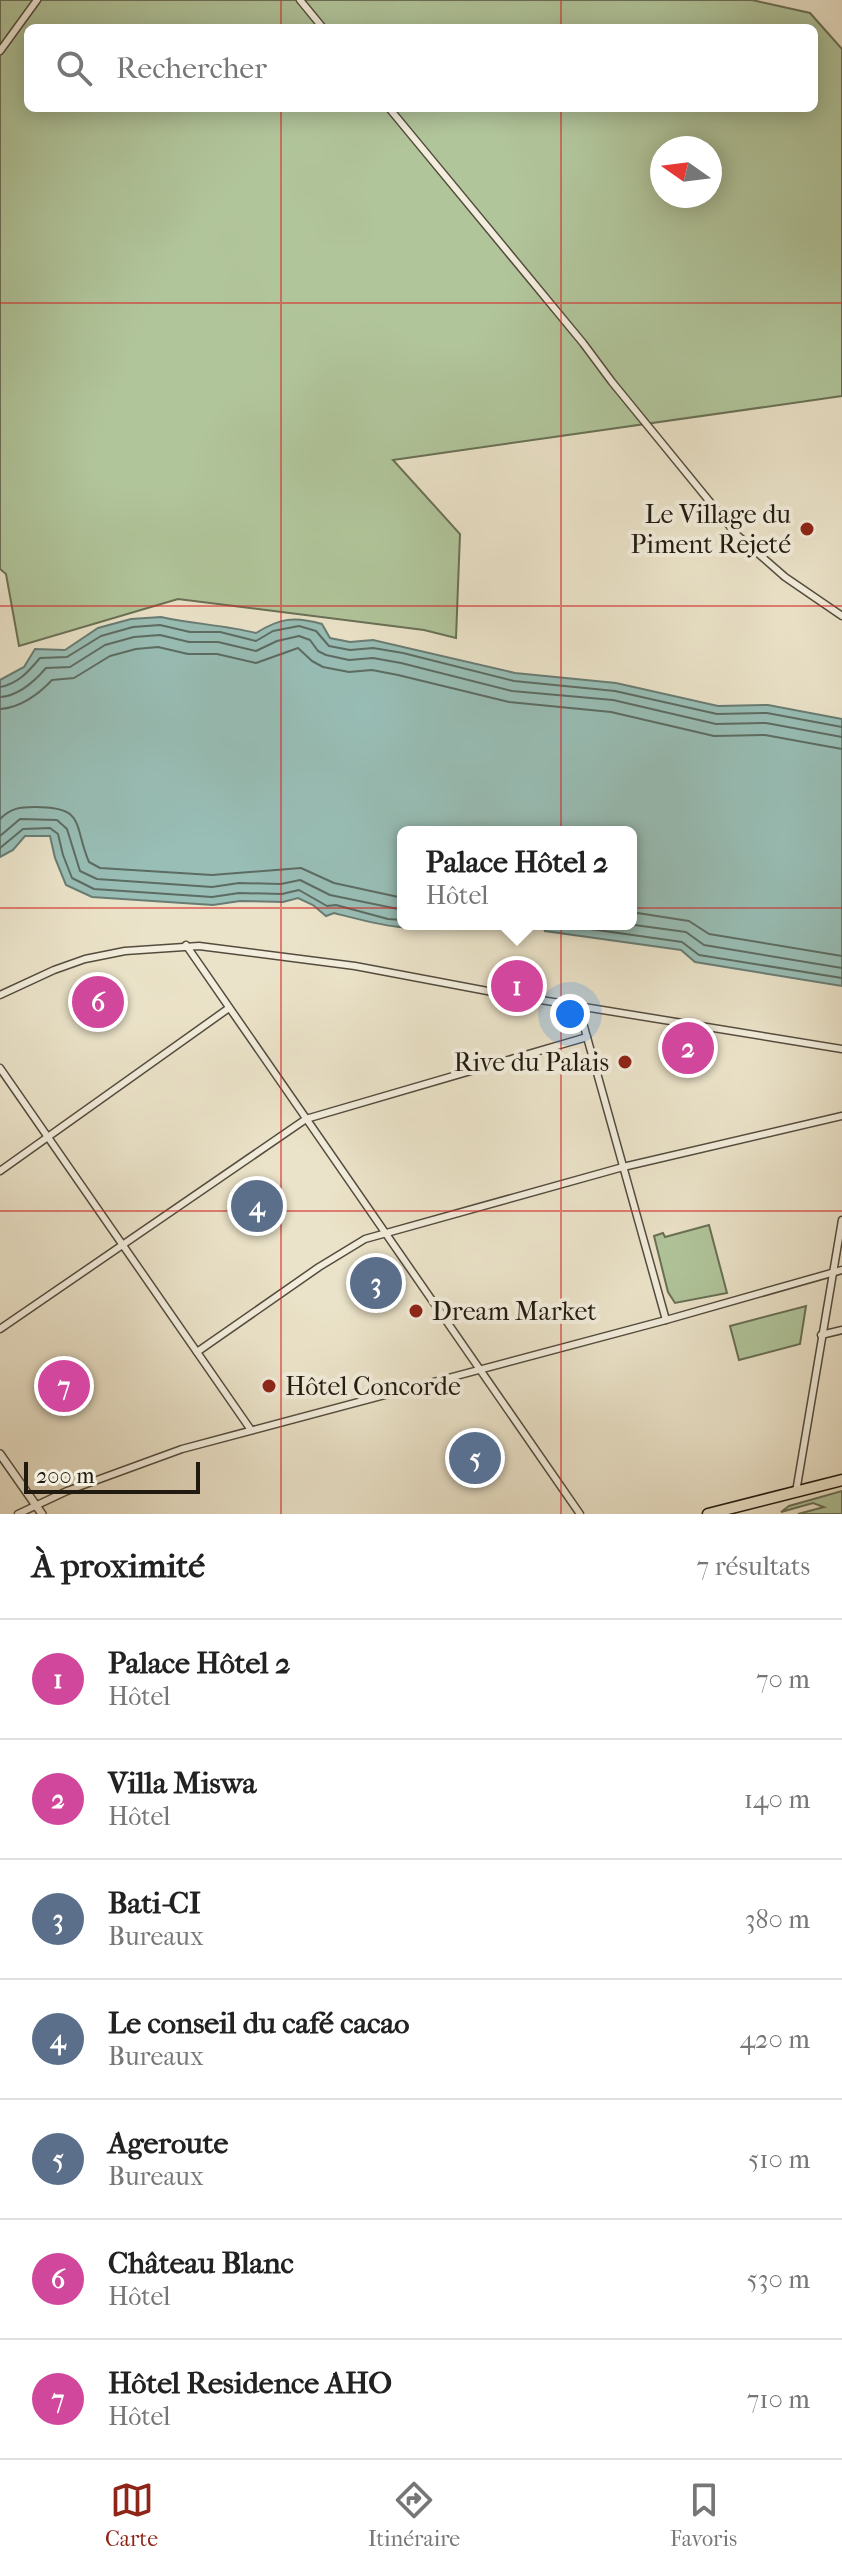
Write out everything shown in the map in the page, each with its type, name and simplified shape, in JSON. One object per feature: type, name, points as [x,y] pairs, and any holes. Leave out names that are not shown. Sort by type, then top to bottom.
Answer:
[{"type":"highway","points":[[708,1514],[842,1480]]},
{"type":"street","points":[[0,51],[37,0]]},
{"type":"street","points":[[300,0],[320,24]]},
{"type":"street","points":[[392,112],[574,331],[737,535],[785,577],[842,616]]},
{"type":"street","points":[[186,945],[580,1514]]},
{"type":"street","points":[[0,995],[85,959],[125,951],[186,945],[355,966],[842,1049]]},
{"type":"street","points":[[578,1005],[666,1320]]},
{"type":"street","points":[[0,1171],[229,1008]]},
{"type":"street","points":[[0,1329],[306,1119],[587,1037]]},
{"type":"street","points":[[0,1068],[251,1430]]},
{"type":"street","points":[[197,1352],[319,1267],[365,1239],[623,1167],[842,1116]]},
{"type":"street","points":[[796,1494],[842,1220]]},
{"type":"street","points":[[18,1514],[67,1491],[147,1461],[251,1430],[842,1270]]},
{"type":"street","points":[[821,1335],[842,1330]]},
{"type":"street","points":[[0,1454],[42,1514]]},
{"type":"green space","points":[[0,0],[752,0],[810,13],[842,49],[842,396],[393,460],[460,534],[456,638],[424,630],[178,599],[19,646],[6,574],[0,569]]},
{"type":"green space","points":[[709,1225],[727,1293],[675,1303],[668,1292],[654,1236],[663,1233],[665,1237]]},
{"type":"green space","points":[[806,1306],[800,1344],[739,1360],[730,1326]]},
{"type":"green space","points":[[842,1491],[842,1514],[798,1514],[824,1507],[813,1503],[781,1512],[789,1506]]},
{"type":"water","points":[[161,617],[256,633],[280,621],[304,620],[322,624],[330,638],[350,642],[373,640],[515,673],[616,683],[718,706],[768,705],[842,719],[842,986],[695,962],[681,950],[545,931],[637,930],[637,826],[397,826],[397,926],[334,913],[326,916],[298,898],[283,902],[240,901],[213,905],[92,897],[66,885],[50,836],[25,836],[13,850],[0,857],[0,680],[24,667],[35,649],[65,650],[98,628],[131,619]]},
{"type":"place","name":"Le Village du Piment Rejeté","points":[[807,529]]},
{"type":"place","name":"Palace Hôtel 2","points":[[517,986]]},
{"type":"place","name":"Château Blanc","points":[[98,1002]]},
{"type":"place","name":"Villa Miswa","points":[[688,1048]]},
{"type":"place","name":"Rive du Palais","points":[[625,1062]]},
{"type":"place","name":"Le conseil du café cacao","points":[[257,1206]]},
{"type":"place","name":"Bati-CI","points":[[376,1283]]},
{"type":"place","name":"Dream Market","points":[[416,1311]]},
{"type":"place","name":"Hôtel Residence AHO","points":[[64,1386]]},
{"type":"place","name":"Hôtel Concorde","points":[[269,1386]]},
{"type":"place","name":"Ageroute","points":[[475,1458]]}]
